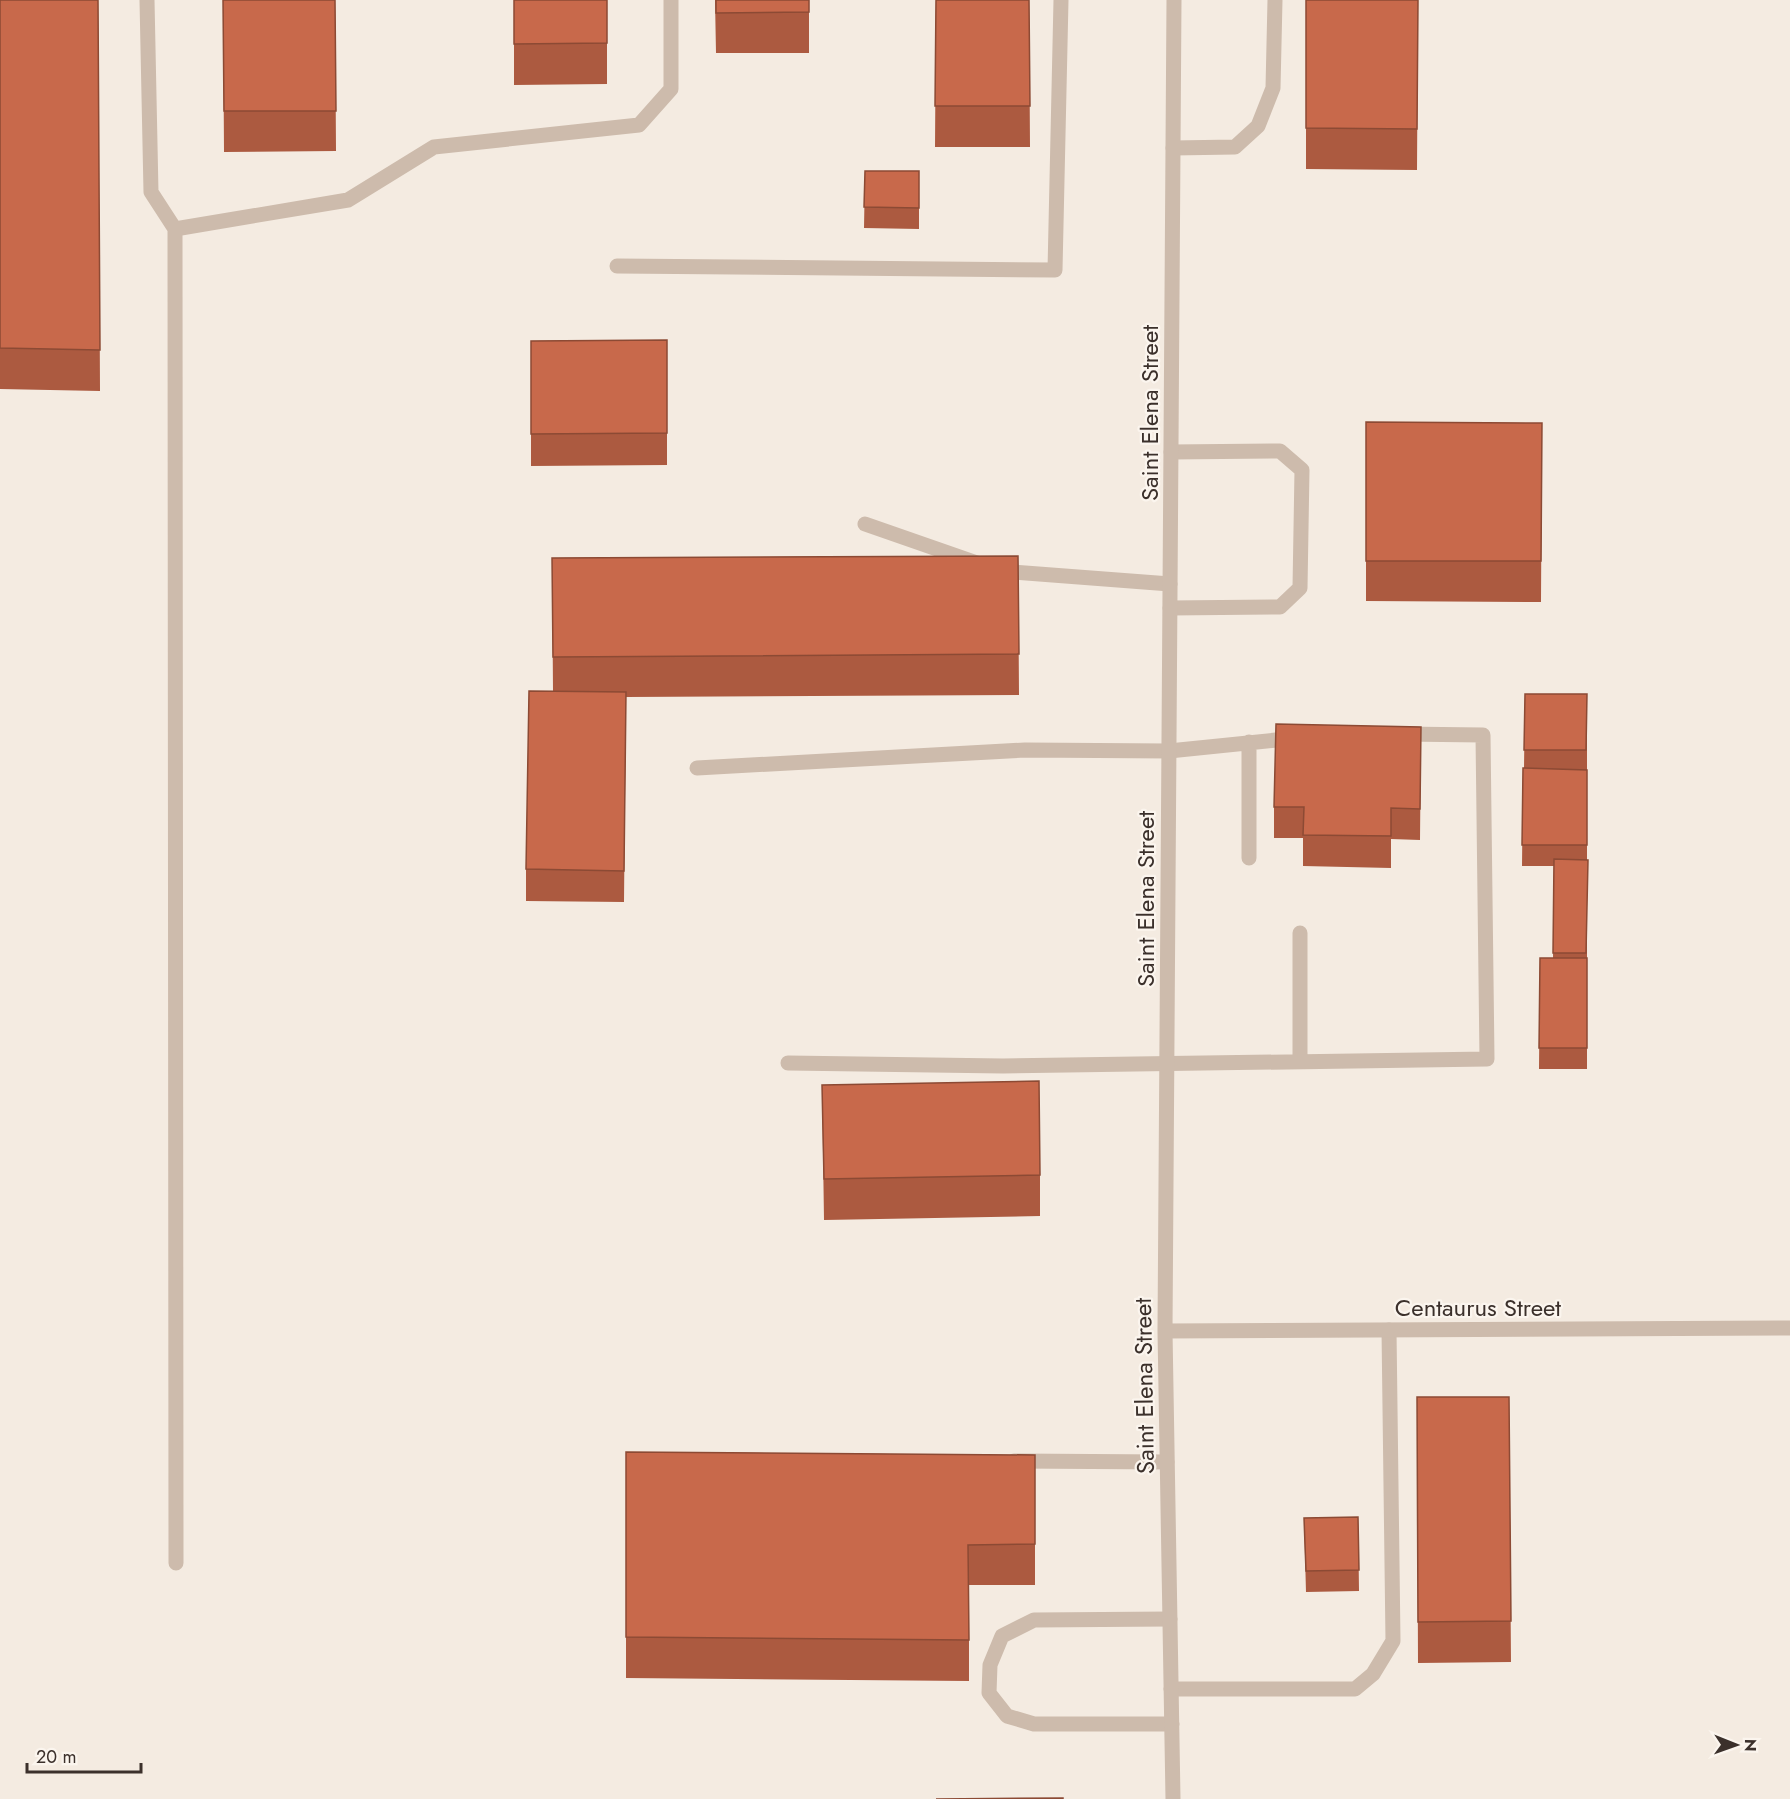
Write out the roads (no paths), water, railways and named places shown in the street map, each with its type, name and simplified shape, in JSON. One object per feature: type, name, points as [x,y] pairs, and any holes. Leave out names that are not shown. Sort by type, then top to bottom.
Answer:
[{"type":"street","points":[[147,0],[151,192],[175,229],[176,1563]]},
{"type":"street","points":[[175,229],[348,200],[434,147],[639,125],[671,89],[671,0]]},
{"type":"street","points":[[617,266],[1055,270],[1061,0]]},
{"type":"street","name":"Saint Elena Street","points":[[1173,1799],[1165,1331],[1174,0]]},
{"type":"street","points":[[1173,148],[1235,147],[1258,126],[1274,88],[1275,0]]},
{"type":"street","points":[[1170,608],[1280,607],[1300,588],[1302,470],[1281,451],[1171,452]]},
{"type":"street","points":[[865,524],[1005,572],[1170,584]]},
{"type":"street","points":[[788,1063],[1003,1066],[1487,1059],[1484,735],[1391,734]]},
{"type":"street","points":[[697,768],[1025,750],[1169,751],[1311,736]]},
{"type":"street","points":[[1249,742],[1249,858]]},
{"type":"street","points":[[1300,933],[1300,1062]]},
{"type":"street","name":"Centaurus Street","points":[[1165,1331],[1790,1328]]},
{"type":"street","points":[[1171,1689],[1355,1689],[1373,1674],[1393,1641],[1389,1330]]},
{"type":"street","points":[[1003,1461],[1167,1462]]},
{"type":"street","points":[[1170,1619],[1034,1620],[1002,1636],[990,1665],[989,1693],[1007,1716],[1034,1724],[1172,1724]]}]
